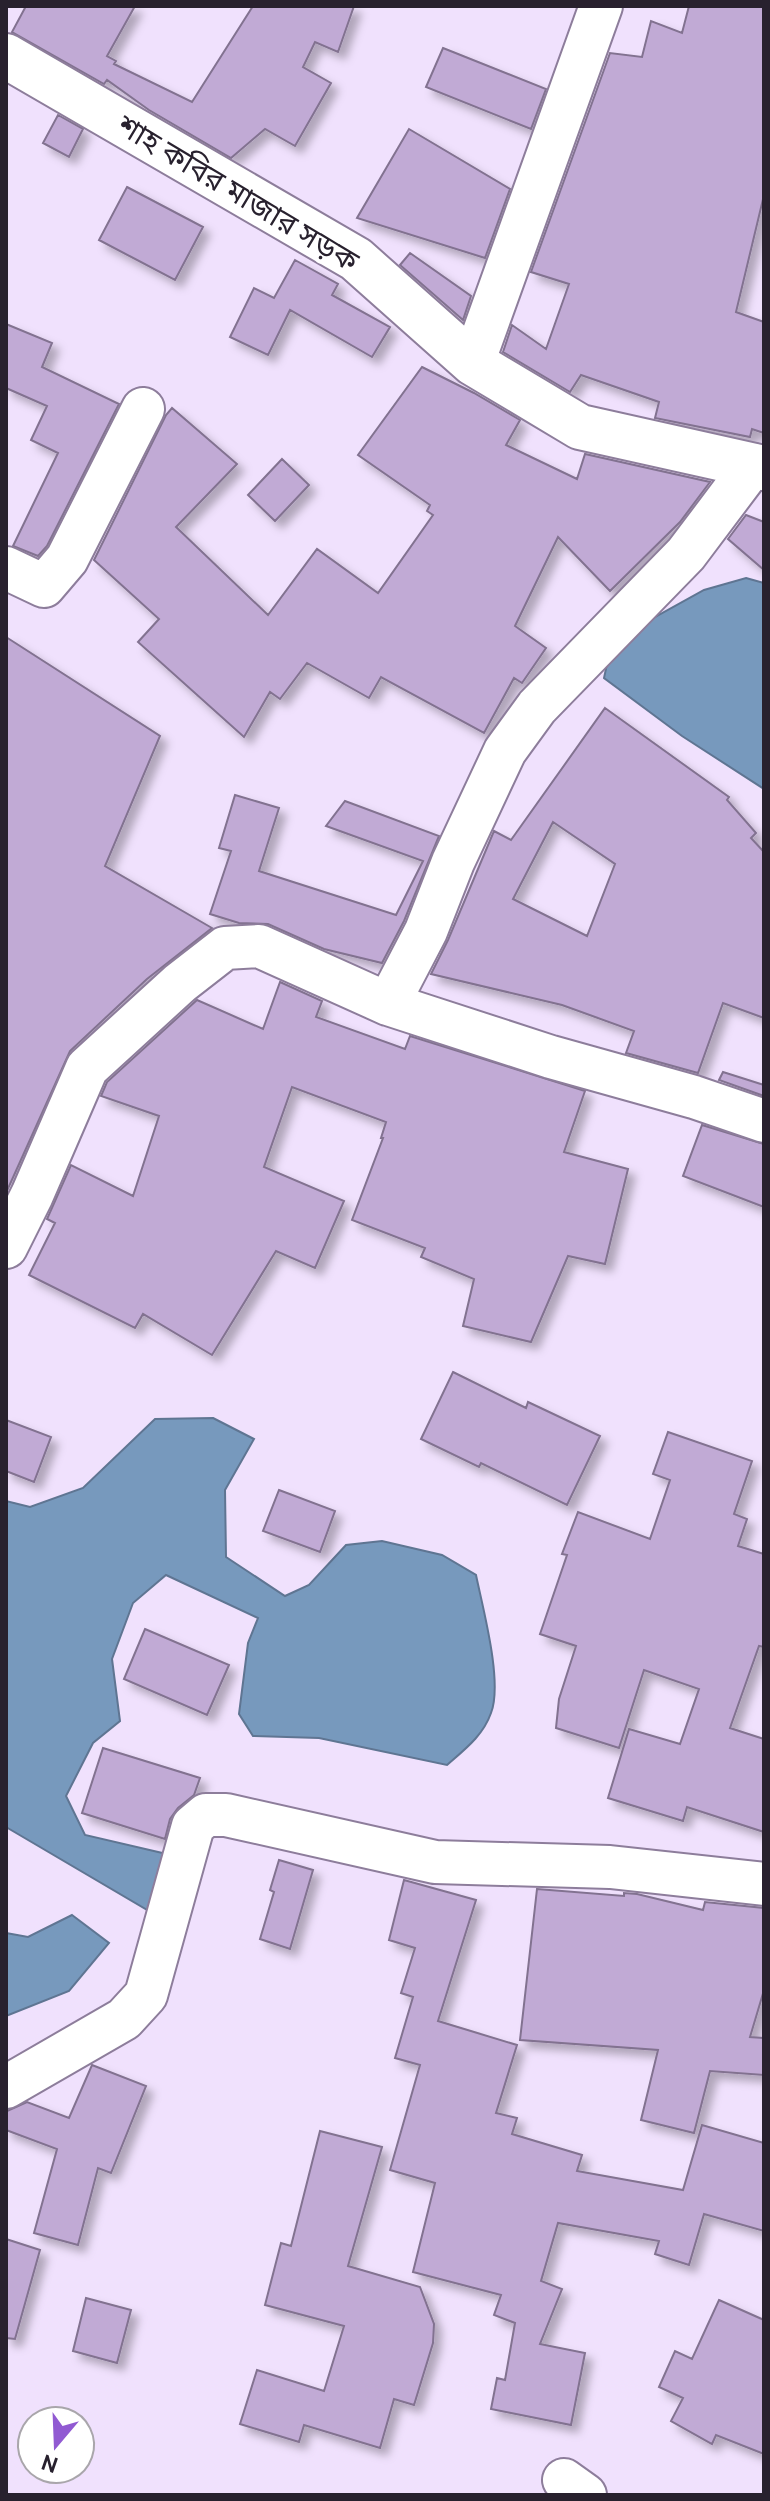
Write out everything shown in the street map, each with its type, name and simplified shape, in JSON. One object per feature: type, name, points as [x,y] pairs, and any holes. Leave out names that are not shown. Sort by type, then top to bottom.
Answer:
[{"type":"street","points":[[473,363],[601,6]]},
{"type":"street","name":"শাহ কবির মাজার সড়ক","points":[[6,56],[356,259],[473,363],[580,427],[758,466]]},
{"type":"street","points":[[6,568],[44,586],[67,559],[143,409]]},
{"type":"street","points":[[388,1004],[426,931],[453,862],[505,751],[537,707],[686,554],[758,466]]},
{"type":"street","points":[[6,1247],[87,1068],[180,983],[225,948],[259,946],[388,1004],[764,1121]]},
{"type":"street","points":[[6,2087],[124,2019],[146,1995],[193,1826],[206,1815],[226,1815],[435,1862],[610,1867],[764,1884]]},
{"type":"water","points":[[746,578],[764,583],[764,789],[682,736],[604,678],[612,641],[704,590]]},
{"type":"water","points":[[213,1418],[254,1439],[225,1490],[226,1557],[285,1596],[309,1585],[346,1545],[382,1541],[442,1555],[476,1575],[491,1645],[494,1700],[483,1729],[447,1765],[319,1738],[253,1736],[239,1714],[248,1643],[258,1618],[166,1575],[133,1603],[112,1659],[120,1721],[93,1743],[66,1796],[85,1835],[171,1855],[149,1911],[6,1827],[6,1501],[30,1507],[83,1488],[155,1419]]},
{"type":"water","points":[[72,1915],[109,1943],[69,1991],[6,2016],[6,1933],[28,1937]]},
{"type":"building","points":[[26,6],[135,6],[107,56],[116,61],[114,64],[192,102],[253,6],[354,6],[338,52],[315,42],[303,67],[331,83],[295,146],[265,129],[231,158],[149,110],[107,80],[104,84],[12,32]]},
{"type":"building","points":[[689,6],[764,6],[764,195],[736,312],[764,322],[764,433],[752,429],[750,437],[655,418],[659,402],[581,375],[570,392],[503,352],[512,325],[546,349],[569,284],[531,272],[610,53],[642,57],[651,21],[682,33]]},
{"type":"building","points":[[443,48],[546,89],[531,129],[426,87]]},
{"type":"building","points":[[58,115],[83,129],[69,157],[43,143]]},
{"type":"building","points":[[409,129],[510,189],[485,258],[357,218]]},
{"type":"building","points":[[127,187],[203,227],[175,280],[99,240]]},
{"type":"building","points":[[410,253],[471,296],[463,320],[400,265]]},
{"type":"building","points":[[295,260],[338,284],[332,295],[390,327],[372,357],[290,310],[268,355],[230,337],[254,288],[274,298]]},
{"type":"building","points":[[6,324],[52,343],[42,367],[119,404],[47,546],[38,556],[13,546],[58,453],[31,440],[47,406],[6,388]]},
{"type":"building","points":[[422,367],[520,420],[506,445],[577,479],[585,454],[710,482],[680,522],[610,591],[558,537],[515,626],[546,648],[522,683],[514,678],[484,733],[381,677],[369,698],[307,663],[280,699],[270,692],[244,737],[138,642],[159,619],[94,560],[172,408],[237,464],[176,527],[268,615],[317,549],[378,593],[433,515],[427,511],[430,505],[358,455]]},
{"type":"building","points":[[282,459],[309,485],[275,521],[248,495]]},
{"type":"building","points":[[746,515],[764,522],[764,570],[728,539]]},
{"type":"building","points":[[6,637],[160,736],[105,866],[212,928],[147,979],[70,1051],[6,1193]]},
{"type":"building","points":[[605,708],[729,797],[727,800],[756,833],[751,838],[764,852],[764,1018],[723,1003],[698,1073],[626,1053],[634,1031],[562,1005],[431,974],[494,831],[511,840]],"holes":[[[553,822],[615,864],[587,936],[513,899]]]},
{"type":"building","points":[[235,795],[279,808],[259,871],[396,915],[423,861],[326,826],[345,801],[439,836],[404,921],[382,963],[324,949],[268,924],[239,923],[210,914],[231,851],[219,848]]},
{"type":"building","points":[[280,982],[322,1001],[316,1017],[405,1049],[410,1036],[585,1091],[564,1152],[628,1169],[605,1264],[568,1256],[531,1342],[463,1326],[474,1279],[421,1257],[425,1248],[352,1220],[383,1138],[386,1122],[292,1087],[264,1167],[344,1201],[315,1268],[276,1251],[212,1355],[143,1314],[135,1328],[29,1275],[55,1223],[47,1219],[71,1165],[133,1196],[159,1116],[101,1096],[107,1082],[197,1000],[263,1029]]},
{"type":"building","points":[[723,1072],[764,1085],[764,1096],[719,1080]]},
{"type":"building","points":[[702,1125],[764,1144],[764,1207],[683,1176]]},
{"type":"building","points":[[453,1372],[526,1408],[528,1402],[600,1436],[567,1505],[481,1463],[479,1467],[421,1439]]},
{"type":"building","points":[[6,1420],[51,1437],[34,1482],[6,1471]]},
{"type":"building","points":[[668,1432],[752,1461],[734,1514],[747,1519],[738,1546],[764,1554],[764,1647],[759,1646],[730,1728],[764,1739],[764,1832],[687,1807],[683,1821],[608,1798],[629,1729],[680,1744],[699,1689],[644,1670],[619,1748],[556,1728],[559,1699],[576,1646],[540,1634],[567,1555],[562,1554],[578,1512],[650,1539],[670,1480],[653,1474]]},
{"type":"building","points":[[279,1490],[335,1511],[320,1552],[263,1531]]},
{"type":"building","points":[[145,1629],[229,1665],[207,1715],[124,1679]]},
{"type":"building","points":[[103,1748],[200,1778],[194,1795],[170,1819],[165,1839],[82,1813]]},
{"type":"building","points":[[279,1860],[313,1870],[290,1949],[260,1939],[274,1892],[270,1890]]},
{"type":"building","points":[[404,1880],[476,1900],[438,2021],[517,2045],[496,2113],[517,2118],[512,2134],[582,2155],[577,2171],[683,2190],[702,2125],[764,2143],[764,2231],[704,2214],[689,2265],[655,2254],[659,2241],[558,2223],[541,2281],[562,2289],[540,2344],[585,2353],[571,2425],[491,2409],[497,2378],[505,2380],[515,2323],[494,2315],[501,2295],[413,2272],[435,2183],[390,2170],[420,2065],[395,2058],[413,1997],[401,1993],[415,1948],[389,1940]]},
{"type":"building","points":[[537,1889],[624,1896],[624,1893],[637,1894],[703,1910],[705,1902],[764,1908],[764,1990],[750,2037],[764,2038],[764,2075],[710,2071],[694,2133],[641,2120],[658,2050],[520,2040]]},
{"type":"building","points":[[92,2065],[146,2086],[111,2173],[98,2168],[78,2245],[34,2233],[57,2149],[6,2130],[6,2114],[27,2102],[69,2118]]},
{"type":"building","points":[[320,2131],[382,2147],[348,2266],[420,2287],[434,2324],[433,2343],[414,2405],[394,2399],[380,2448],[304,2425],[299,2442],[240,2424],[257,2370],[324,2391],[344,2326],[265,2305],[281,2243],[291,2246]]},
{"type":"building","points":[[6,2239],[40,2250],[15,2339],[6,2338]]},
{"type":"building","points":[[86,2298],[131,2310],[117,2363],[73,2351]]},
{"type":"building","points":[[719,2300],[764,2320],[764,2454],[716,2435],[712,2444],[671,2421],[683,2398],[659,2387],[675,2351],[692,2359]]}]
